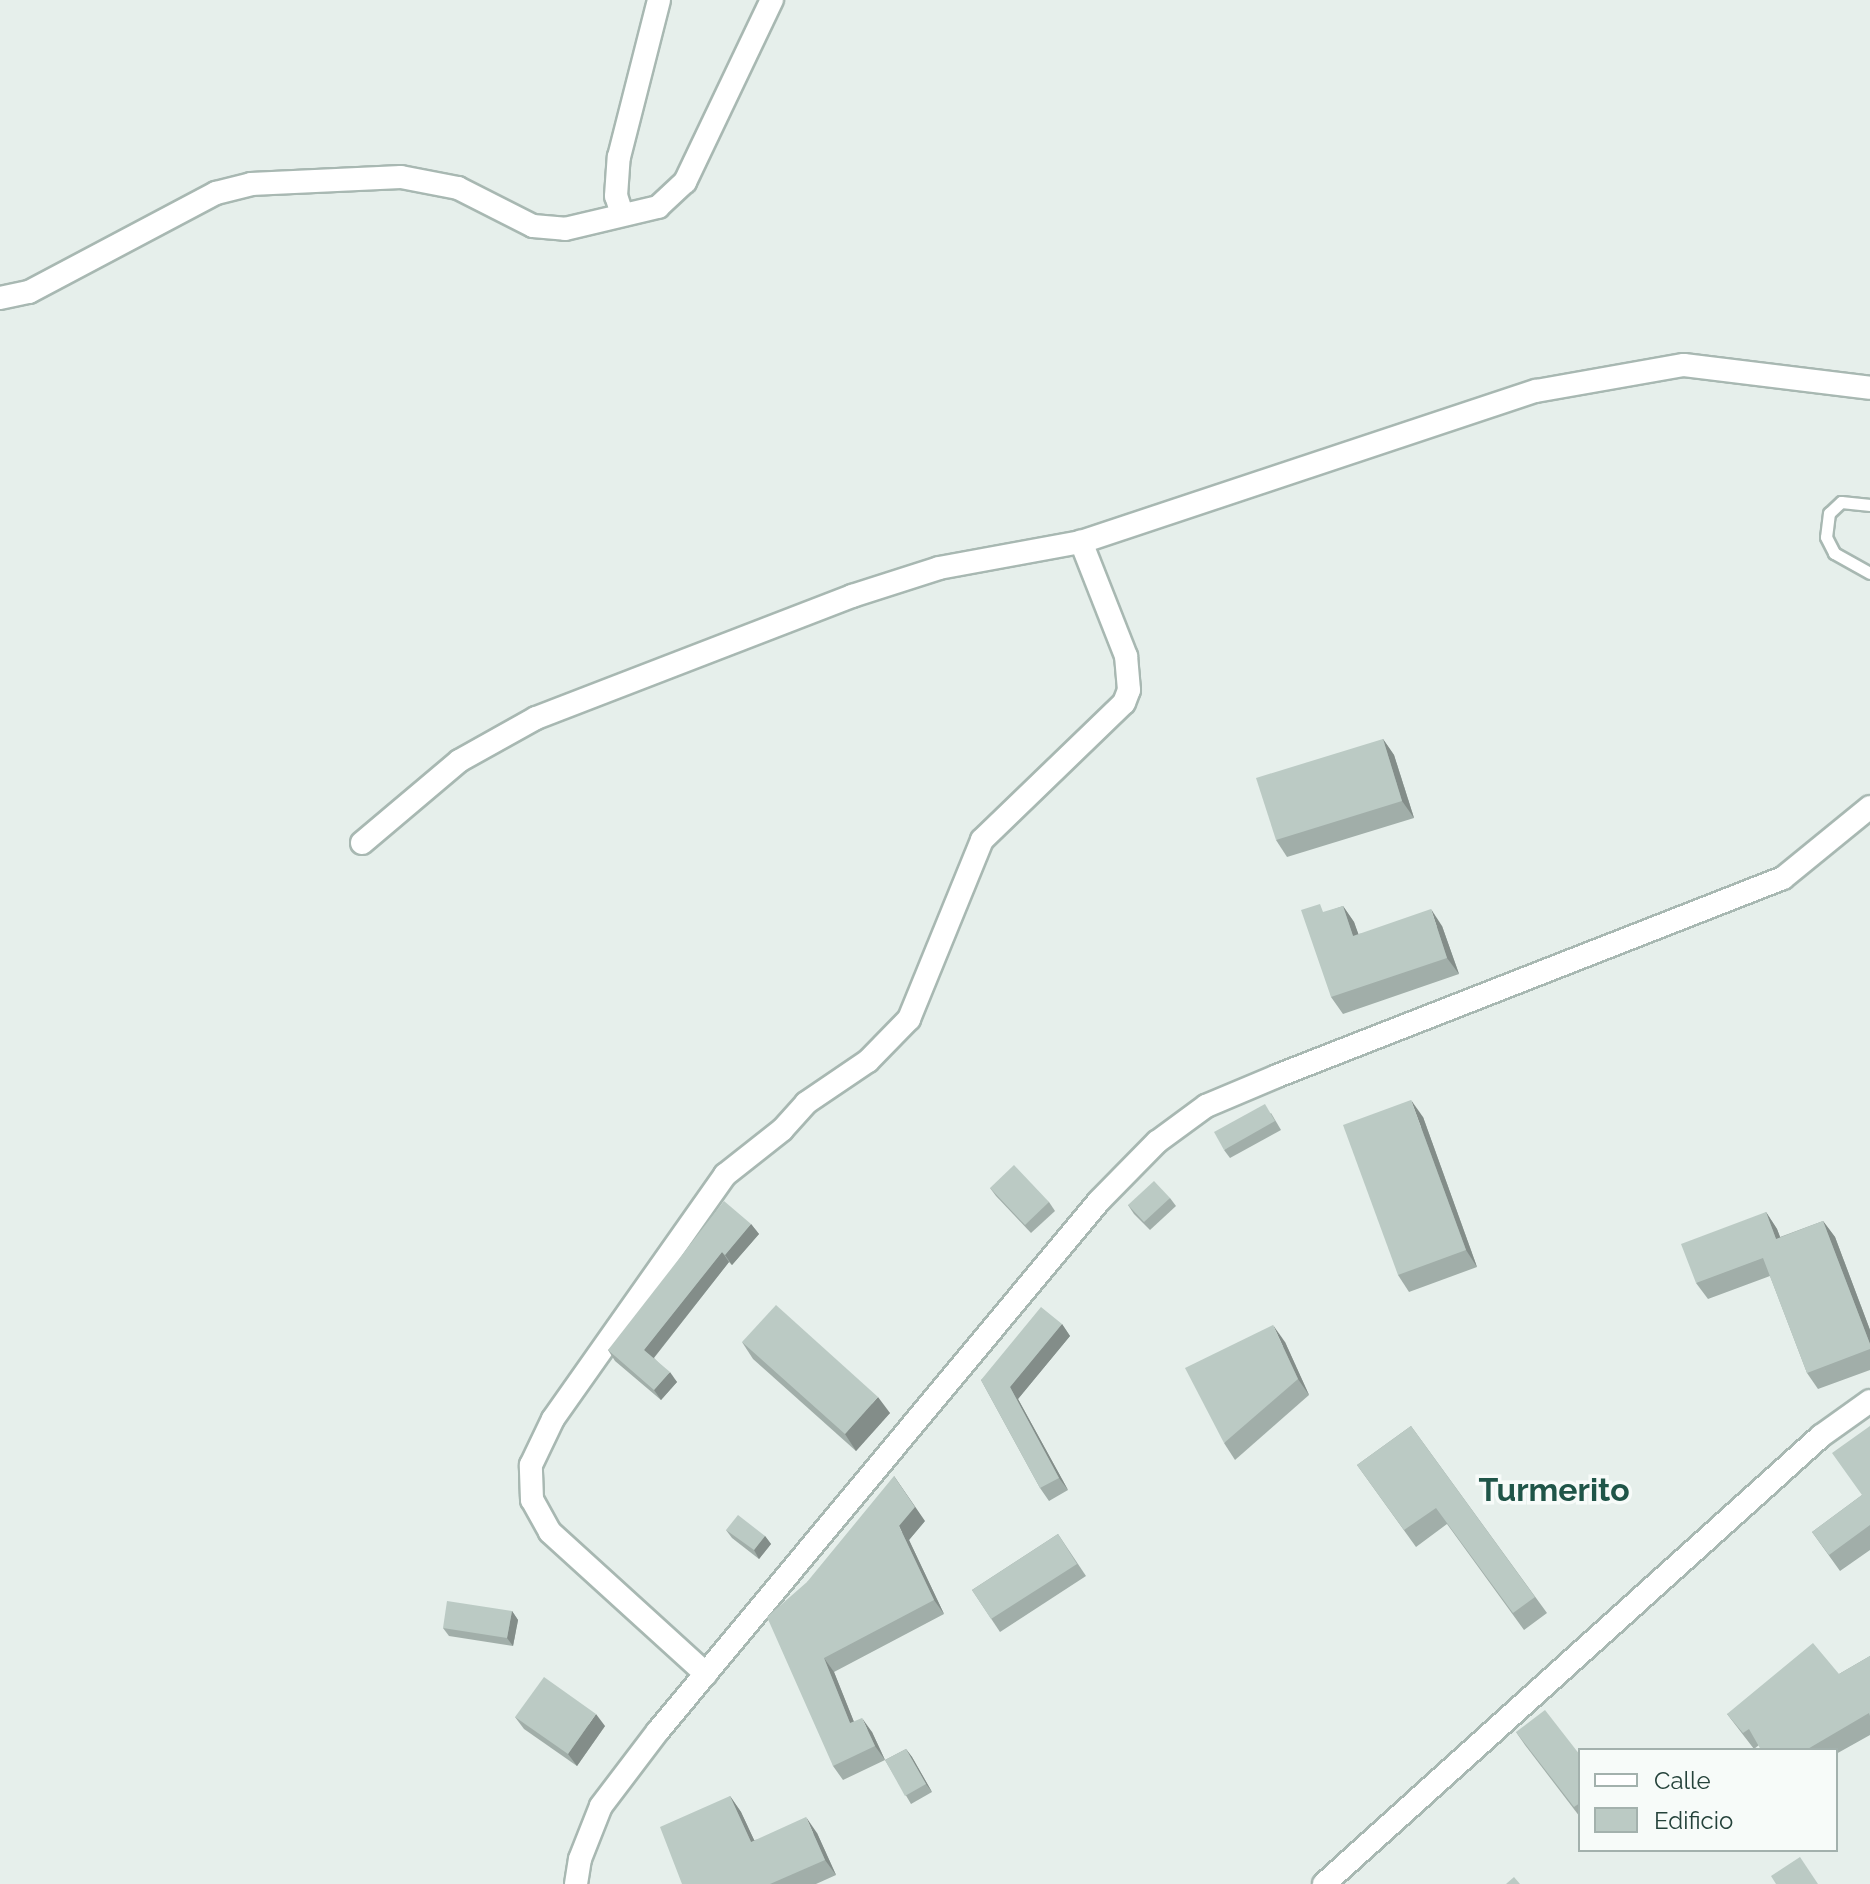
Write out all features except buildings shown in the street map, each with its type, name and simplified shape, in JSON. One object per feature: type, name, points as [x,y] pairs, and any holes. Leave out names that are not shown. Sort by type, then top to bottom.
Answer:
[{"type":"street","points":[[622,214],[616,196],[619,157],[659,0]]},
{"type":"street","points":[[0,298],[29,292],[216,193],[251,184],[401,177],[458,188],[533,226],[565,229],[658,207],[685,182],[772,0]]},
{"type":"street","points":[[362,843],[459,761],[536,718],[852,596],[939,568],[1081,542],[1536,391],[1684,365],[1870,388]]},
{"type":"street","points":[[706,1674],[550,1532],[532,1500],[531,1465],[553,1419],[725,1175],[782,1130],[806,1103],[868,1061],[909,1019],[982,840],[1124,703],[1129,690],[1126,656],[1081,542]]},
{"type":"street","points":[[576,1884],[580,1859],[601,1806],[706,1674],[1099,1201],[1157,1142],[1206,1106],[1234,1094],[1783,878],[1870,807]]},
{"type":"street","points":[[1324,1884],[1821,1436],[1870,1401]]},
{"type":"lane","points":[[1870,505],[1841,502],[1829,513],[1826,537],[1834,553],[1870,573]]},
{"type":"district","name":"Turmerito","points":[[1554,1490]]}]
